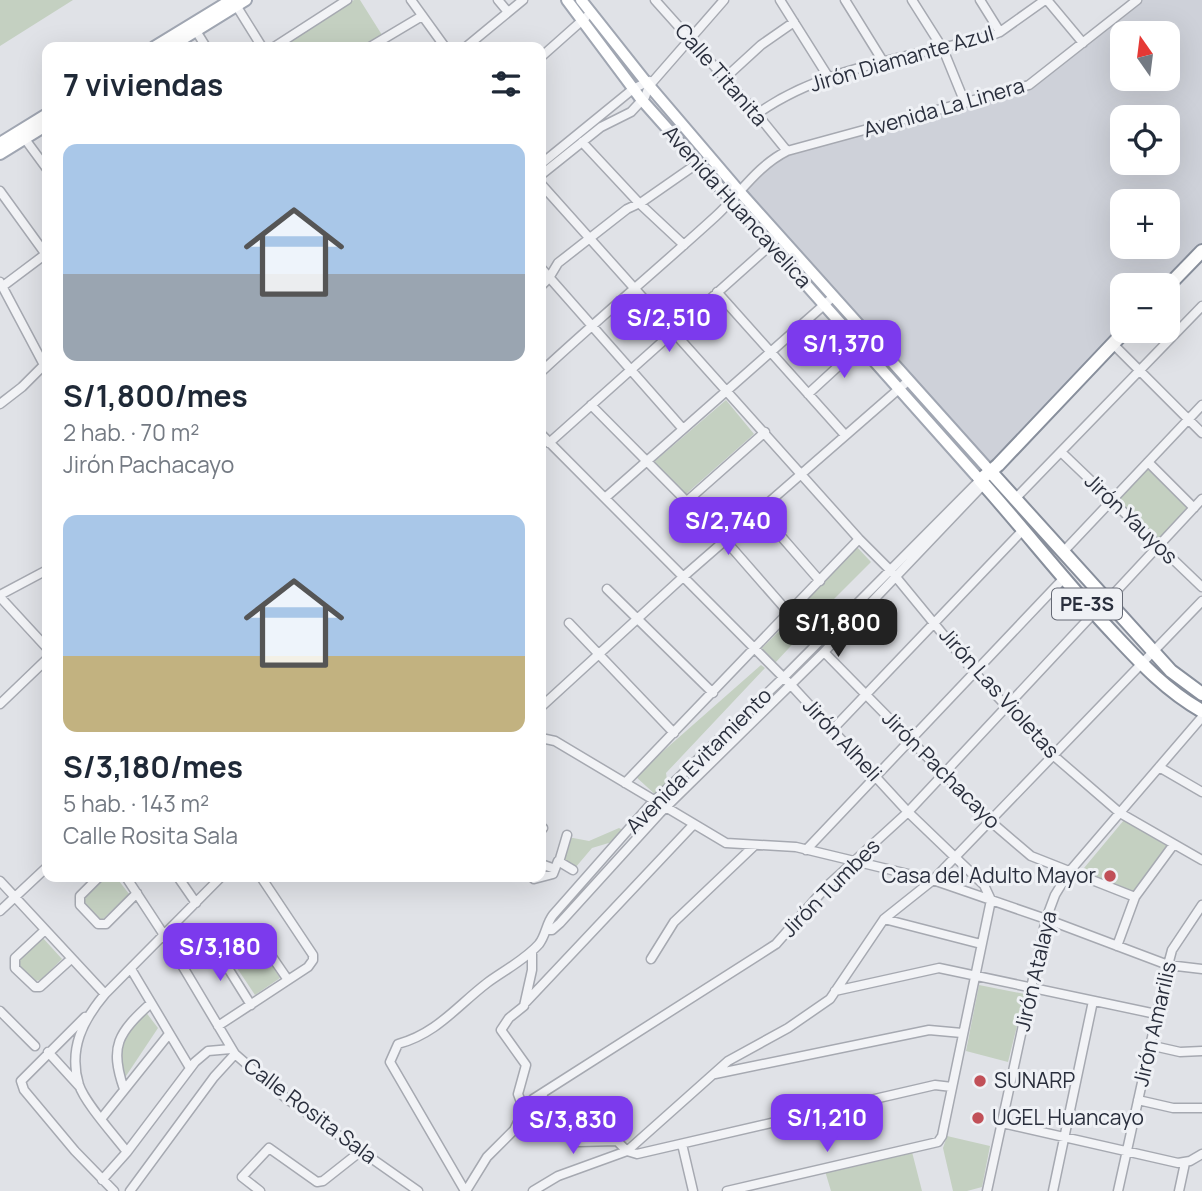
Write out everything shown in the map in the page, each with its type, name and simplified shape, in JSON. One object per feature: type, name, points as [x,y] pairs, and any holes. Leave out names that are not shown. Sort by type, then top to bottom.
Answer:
[{"type":"highway","points":[[1180,274],[1202,251]]},
{"type":"highway","name":"Avenida Evitamiento","points":[[989,475],[1113,344]]},
{"type":"highway","name":"Avenida Huancavelica","points":[[989,475],[1108,600],[1171,671],[1202,694]]},
{"type":"highway","name":"Avenida Huancavelica","points":[[989,475],[1023,530],[1094,613],[1158,681],[1202,711]]},
{"type":"main road","points":[[164,42],[233,2],[246,0]]},
{"type":"main road","name":"Avenida Huancavelica","points":[[567,0],[587,16],[650,83],[739,191],[775,241],[903,385],[989,475]]},
{"type":"main road","name":"Avenida Huancavelica","points":[[581,0],[587,16],[641,99],[731,202],[775,241]]},
{"type":"main road","points":[[176,42],[193,27]]},
{"type":"main road","points":[[0,154],[42,118]]},
{"type":"main road","points":[[0,143],[42,127]]},
{"type":"street","points":[[282,42],[347,0]]},
{"type":"street","points":[[411,0],[441,42]]},
{"type":"street","points":[[498,0],[508,12]]},
{"type":"street","points":[[472,42],[523,0]]},
{"type":"street","name":"Calle Titanita","points":[[655,0],[787,151]]},
{"type":"street","points":[[546,171],[610,121],[631,113],[650,83],[724,0]]},
{"type":"street","points":[[780,0],[829,78]]},
{"type":"street","points":[[845,0],[884,63]]},
{"type":"street","points":[[912,0],[943,49],[965,103]]},
{"type":"street","points":[[980,0],[1000,32]]},
{"type":"street","points":[[1046,0],[1083,43]]},
{"type":"street","name":"Jirón Diamante Azul","points":[[757,114],[776,100],[829,78],[1000,32],[1046,0]]},
{"type":"street","name":"Avenida La Linera","points":[[546,367],[731,202],[763,165],[787,151],[1029,85],[1137,0]]},
{"type":"street","points":[[233,2],[259,42]]},
{"type":"street","points":[[378,42],[422,16]]},
{"type":"street","points":[[546,53],[587,16]]},
{"type":"street","points":[[725,78],[761,45],[794,22]]},
{"type":"street","points":[[193,27],[203,42]]},
{"type":"street","points":[[546,160],[633,89],[650,83]]},
{"type":"street","points":[[22,135],[42,162]]},
{"type":"street","points":[[582,142],[639,203],[684,245]]},
{"type":"street","points":[[546,281],[558,263],[627,209],[698,163]]},
{"type":"street","name":"Jirón Las Violetas","points":[[546,189],[893,574],[974,672],[1054,756],[1120,813],[1202,860]]},
{"type":"street","points":[[0,191],[42,248]]},
{"type":"street","points":[[549,443],[775,241]]},
{"type":"street","points":[[42,258],[2,284],[24,330],[42,357]]},
{"type":"street","points":[[546,274],[683,429]]},
{"type":"street","points":[[717,292],[845,435]]},
{"type":"street","points":[[605,498],[828,301]]},
{"type":"street","points":[[1014,500],[1202,306]]},
{"type":"street","points":[[808,394],[865,341]]},
{"type":"street","points":[[1113,344],[1202,433]]},
{"type":"street","points":[[0,404],[42,367]]},
{"type":"street","points":[[35,373],[42,374]]},
{"type":"street","points":[[546,702],[683,577],[903,385]]},
{"type":"street","points":[[591,405],[725,540],[816,644]]},
{"type":"street","points":[[1063,552],[1202,405]]},
{"type":"street","points":[[687,501],[765,432]]},
{"type":"street","name":"Jirón Alheli","points":[[546,440],[791,685],[908,812],[984,885],[991,900]]},
{"type":"street","name":"Jirón Yauyos","points":[[1061,452],[1202,587]]},
{"type":"street","points":[[1148,462],[1194,508]]},
{"type":"street","name":"Avenida Evitamiento","points":[[546,930],[552,930],[560,923],[666,808],[824,652],[893,574],[989,475]]},
{"type":"street","points":[[1108,600],[1202,499]]},
{"type":"street","points":[[759,510],[820,581]]},
{"type":"street","points":[[832,730],[1023,530]]},
{"type":"street","points":[[625,783],[756,650],[859,539]]},
{"type":"street","points":[[42,573],[0,596],[42,642]]},
{"type":"street","name":"Avenida Evitamiento","points":[[526,1002],[532,970],[532,951],[544,937],[553,915],[655,801],[816,644],[893,574]]},
{"type":"street","points":[[806,849],[1064,578]]},
{"type":"street","points":[[607,589],[713,693]]},
{"type":"street","points":[[533,1191],[558,1176],[627,1151],[728,1061],[788,1028],[830,999],[884,919],[933,880],[956,857],[1202,601]]},
{"type":"street","name":"Jirón Tumbes","points":[[524,1110],[533,1100],[776,944],[827,886],[908,812],[1094,613]]},
{"type":"street","points":[[569,623],[674,733]]},
{"type":"street","name":"Jirón Pachacayo","points":[[824,652],[990,821],[1031,856],[1135,897]]},
{"type":"street","points":[[0,704],[42,664]]},
{"type":"street","name":"Jirón Atalaya","points":[[987,1191],[1046,919],[1055,895],[1069,872],[1202,717]]},
{"type":"street","points":[[546,738],[555,741],[726,843],[806,849],[933,880],[1168,965],[1202,969]]},
{"type":"street","points":[[1159,767],[1202,792]]},
{"type":"street","points":[[693,825],[526,1002],[523,1009],[509,1018],[501,1030],[526,1065],[518,1094],[524,1110],[566,1126],[577,1142],[617,1141],[627,1151],[637,1154],[935,1085],[951,1087]]},
{"type":"street","points":[[546,876],[553,874],[566,835]]},
{"type":"street","points":[[1117,946],[1135,897],[1174,844]]},
{"type":"street","points":[[651,959],[674,922],[755,845]]},
{"type":"street","points":[[546,864],[573,870]]},
{"type":"street","points":[[0,911],[42,872]]},
{"type":"street","points":[[0,881],[105,994]]},
{"type":"street","points":[[94,882],[80,896],[79,901],[97,924],[106,924],[137,893]]},
{"type":"street","name":"Calle Rosita Sala","points":[[129,882],[164,935],[233,1051],[287,1099],[418,1191]]},
{"type":"street","points":[[181,882],[196,903]]},
{"type":"street","points":[[114,1191],[24,1090],[21,1081],[216,882]]},
{"type":"street","points":[[218,1026],[312,963],[313,955],[264,882]]},
{"type":"street","points":[[727,1191],[938,1142],[943,1136],[991,900]]},
{"type":"street","name":"Jirón Amarilis","points":[[1118,1191],[1172,950],[1202,905]]},
{"type":"street","points":[[884,919],[981,944]]},
{"type":"street","points":[[45,930],[15,958],[15,968],[35,987],[40,987],[72,959]]},
{"type":"street","points":[[251,1005],[221,957],[220,951],[224,948],[249,932],[255,932],[288,980]]},
{"type":"street","points":[[524,1110],[514,1130],[487,1157],[465,1191],[390,1062],[398,1044],[437,1026],[482,987],[532,951]]},
{"type":"street","points":[[835,991],[939,968],[1156,1014]]},
{"type":"street","points":[[131,969],[190,1068]]},
{"type":"street","points":[[1053,1191],[1093,1001]]},
{"type":"street","points":[[124,1089],[116,1066],[119,1041],[138,1015],[151,1003]]},
{"type":"street","points":[[0,1011],[35,1046]]},
{"type":"street","points":[[80,1087],[76,1070],[77,1048],[88,1014]]},
{"type":"street","points":[[712,1075],[929,1030],[962,1033]]},
{"type":"street","points":[[102,1119],[169,1034]]},
{"type":"street","points":[[1149,1045],[1180,1052],[1202,1051]]},
{"type":"street","points":[[102,1180],[127,1152],[190,1068],[208,1051],[216,1048],[233,1051],[130,1191]]},
{"type":"street","points":[[48,1052],[80,1087],[127,1152]]},
{"type":"street","points":[[540,1115],[543,1094]]},
{"type":"street","points":[[1138,1100],[1173,1108],[1202,1108]]},
{"type":"street","points":[[1002,1123],[1185,1163],[1202,1154]]},
{"type":"street","points":[[682,1144],[693,1191]]},
{"type":"street","points":[[260,1191],[242,1177],[269,1148],[317,1182],[323,1181],[361,1151]]},
{"type":"street","points":[[1179,1191],[1185,1163]]},
{"type":"shaded area","points":[[1142,0],[1202,0],[1202,246],[1176,273],[1110,273],[1110,342],[991,467],[742,191],[761,173],[790,153],[1021,91],[1036,83],[1110,25],[1110,91],[1180,91],[1180,21],[1115,21]]},
{"type":"green space","points":[[0,0],[73,0],[0,46]]},
{"type":"green space","points":[[354,0],[360,0],[382,35],[370,42],[288,42]]},
{"type":"green space","points":[[726,400],[754,434],[686,494],[654,462]]},
{"type":"green space","points":[[1149,467],[1189,509],[1158,540],[1116,501]]},
{"type":"green space","points":[[856,546],[871,562],[808,625],[796,611]]},
{"type":"green space","points":[[789,621],[802,634],[775,663],[761,649]]},
{"type":"green space","points":[[761,665],[765,668],[666,773],[668,786],[658,797],[635,776]]},
{"type":"green space","points":[[1124,820],[1169,847],[1133,892],[1079,874]]},
{"type":"green space","points":[[619,828],[623,830],[612,842],[592,848],[575,868],[561,859],[568,837],[589,841]]},
{"type":"green space","points":[[98,882],[120,882],[129,894],[103,919],[98,919],[82,902],[81,897]]},
{"type":"green space","points":[[42,937],[62,959],[41,980],[35,981],[18,964],[18,959]]},
{"type":"green space","points":[[253,937],[280,978],[255,995],[227,953]]},
{"type":"green space","points":[[979,985],[1025,994],[1008,1062],[966,1051]]},
{"type":"green space","points":[[145,1011],[158,1028],[122,1082],[119,1060],[122,1043]]},
{"type":"green space","points":[[947,1136],[990,1146],[982,1187],[953,1191],[943,1148]]},
{"type":"green space","points":[[912,1152],[922,1191],[831,1191],[825,1171]]},
{"type":"place","name":"Casa del Adulto Mayor","points":[[1110,876]]},
{"type":"place","name":"SUNARP","points":[[980,1081]]},
{"type":"place","name":"UGEL Huancayo","points":[[978,1118]]}]
